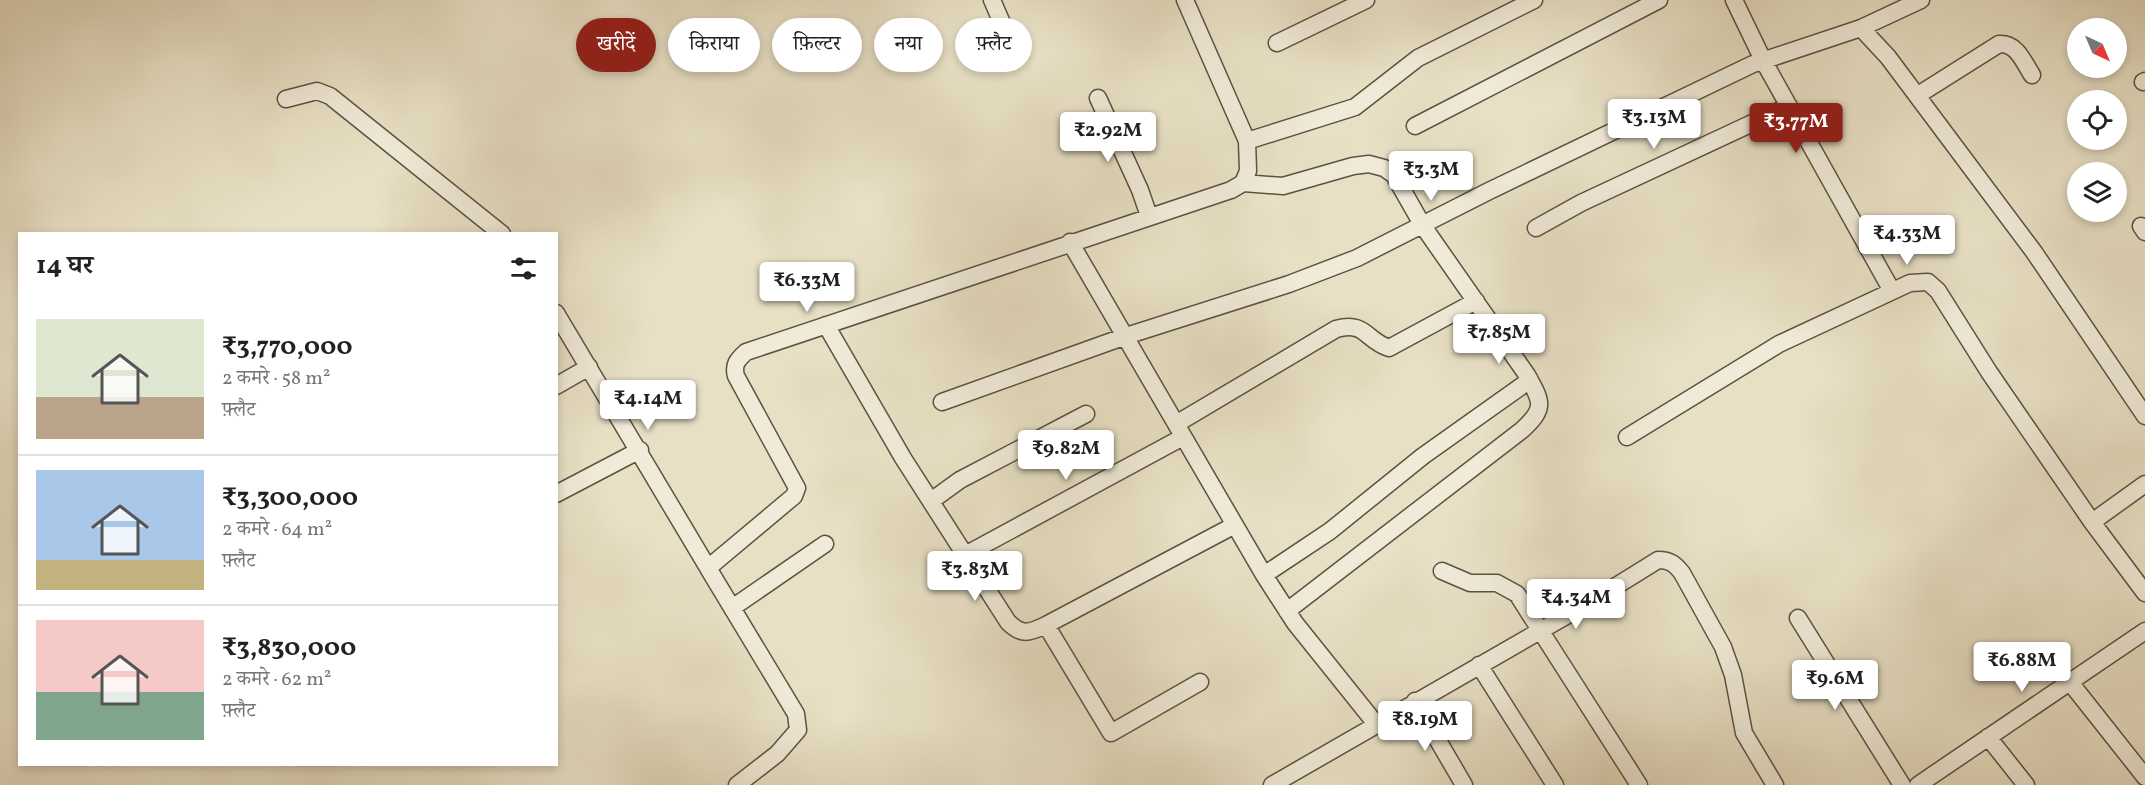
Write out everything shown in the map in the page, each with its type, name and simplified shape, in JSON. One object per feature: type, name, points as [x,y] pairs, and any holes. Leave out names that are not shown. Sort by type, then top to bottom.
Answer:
[{"type":"street","points":[[992,0],[1000,18]]},
{"type":"street","points":[[1185,0],[1247,141],[1248,171],[1243,183]]},
{"type":"street","points":[[1277,42],[1366,0]]},
{"type":"street","points":[[1247,141],[1355,107],[1418,58],[1534,0]]},
{"type":"street","points":[[1415,126],[1659,0]]},
{"type":"street","points":[[1734,0],[1763,60],[1892,291]]},
{"type":"street","points":[[942,402],[1126,336],[1290,284],[1358,258],[1489,191],[1763,60],[1861,28],[1921,0]]},
{"type":"street","points":[[1861,28],[1918,95],[2034,252],[2145,416]]},
{"type":"street","points":[[1918,95],[1999,44],[2007,44],[2014,48],[2032,75]]},
{"type":"street","points":[[286,99],[317,92],[330,96],[500,232]]},
{"type":"street","points":[[1098,98],[1140,190],[1149,216]]},
{"type":"street","points":[[1536,228],[1581,203],[1788,106]]},
{"type":"street","points":[[708,568],[794,496],[797,488],[736,376],[734,368],[746,352],[1231,190],[1243,183],[1283,186],[1353,166],[1369,164],[1384,168],[1394,175],[1423,226],[1530,380],[1539,398],[1540,407],[1529,424],[1287,611]]},
{"type":"street","points":[[1070,242],[1233,526],[1264,575],[1287,611],[1376,723]]},
{"type":"street","points":[[1627,437],[1779,344],[1892,291],[1920,281],[1928,282],[1938,291],[1989,372],[2092,522],[2145,593]]},
{"type":"street","points":[[965,555],[1179,430],[1336,329],[1348,326],[1359,327],[1381,345],[1389,348],[1476,301]]},
{"type":"street","points":[[558,316],[796,714],[798,730],[777,754],[737,785]]},
{"type":"street","points":[[826,325],[931,501],[1008,622],[1018,632],[1029,633],[1046,626],[1233,526]]},
{"type":"street","points":[[558,385],[589,367]]},
{"type":"street","points":[[1264,575],[1330,531],[1423,456],[1530,380]]},
{"type":"street","points":[[931,501],[960,480],[1086,414]]},
{"type":"street","points":[[558,493],[640,450]]},
{"type":"street","points":[[2092,522],[2145,484]]},
{"type":"street","points":[[732,608],[825,544]]},
{"type":"street","points":[[1272,785],[1658,560],[1675,564],[1723,646],[1733,675],[1744,733],[1775,785]]},
{"type":"street","points":[[1442,571],[1470,583],[1497,583],[1517,594],[1639,785]]},
{"type":"street","points":[[1798,618],[1902,785]]},
{"type":"street","points":[[1046,626],[1111,733],[1200,682]]},
{"type":"street","points":[[1918,785],[2145,631]]},
{"type":"street","points":[[1479,665],[1554,785]]},
{"type":"street","points":[[2069,681],[2145,777]]},
{"type":"street","points":[[1415,701],[1464,785]]},
{"type":"street","points":[[1988,737],[2026,785]]}]
